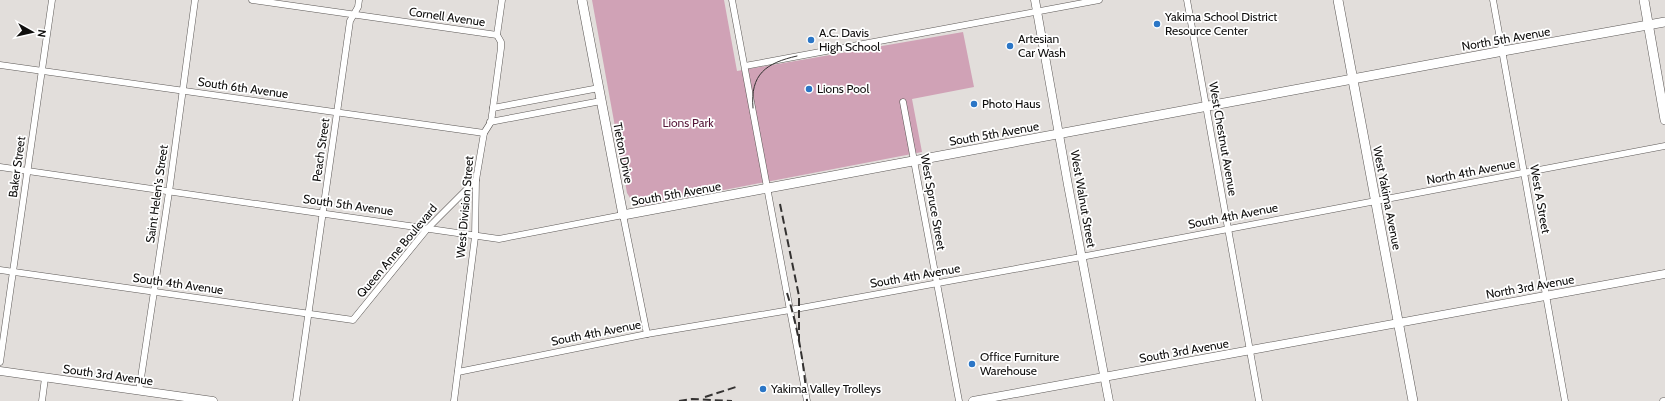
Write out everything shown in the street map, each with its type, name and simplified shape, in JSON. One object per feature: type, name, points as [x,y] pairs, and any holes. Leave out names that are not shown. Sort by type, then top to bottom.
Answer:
[{"type":"main road","name":"Tieton Drive","points":[[582,0],[623,216]]},
{"type":"main road","name":"West Yakima Avenue","points":[[1338,0],[1413,401]]},
{"type":"main road","points":[[1644,0],[1665,120]]},
{"type":"main road","name":"North 5th Avenue","points":[[1352,80],[1665,22]]},
{"type":"main road","name":"South 5th Avenue","points":[[623,216],[1352,80]]},
{"type":"street","name":"Baker Street","points":[[0,362],[52,0]]},
{"type":"street","name":"Saint Helen's Street","points":[[139,391],[169,192],[194,0]]},
{"type":"street","name":"Cornell Avenue","points":[[252,0],[497,35]]},
{"type":"street","name":"Peach Street","points":[[296,401],[310,314],[350,21],[355,15],[359,0]]},
{"type":"street","name":"West Division Street","points":[[454,401],[475,237],[476,180],[484,133],[490,122],[493,108],[502,44],[497,35],[502,0]]},
{"type":"street","points":[[732,0],[807,401]]},
{"type":"street","name":"West Walnut Street","points":[[1035,0],[1081,257],[1109,401]]},
{"type":"street","points":[[745,66],[1099,0]]},
{"type":"street","name":"West Chestnut Avenue","points":[[1186,0],[1259,401]]},
{"type":"street","name":"West A Street","points":[[1493,0],[1565,401]]},
{"type":"street","name":"South 6th Avenue","points":[[0,65],[484,133]]},
{"type":"street","points":[[493,108],[599,88]]},
{"type":"street","points":[[490,122],[601,101]]},
{"type":"street","name":"West Spruce Street","points":[[903,102],[959,401]]},
{"type":"street","name":"North 4th Avenue","points":[[1376,202],[1665,146]]},
{"type":"street","name":"South 5th Avenue","points":[[0,168],[475,237],[498,239],[623,216]]},
{"type":"street","name":"Queen Anne Boulevard","points":[[353,320],[427,229],[476,180]]},
{"type":"street","name":"South 4th Avenue","points":[[458,372],[647,334],[790,310],[1081,257],[1228,228],[1376,202]]},
{"type":"street","name":"Tieton Drive","points":[[623,216],[647,334]]},
{"type":"street","name":"South 4th Avenue","points":[[0,270],[353,320]]},
{"type":"street","name":"North 3rd Avenue","points":[[1399,322],[1665,274]]},
{"type":"street","name":"South 3rd Avenue","points":[[973,401],[1250,351],[1399,322]]},
{"type":"street","name":"South 3rd Avenue","points":[[0,371],[213,401]]},
{"type":"street","points":[[42,401],[45,378]]},
{"type":"green space","name":"Lions Park","points":[[592,0],[724,0],[737,71],[963,32],[974,87],[912,99],[922,152],[641,206],[632,201],[627,193]]},
{"type":"tram line","points":[[753,108],[754,87],[757,78],[762,72],[777,62],[797,56]]},
{"type":"railway","points":[[780,204],[799,296],[799,341]]},
{"type":"railway","points":[[787,293],[800,346],[807,401]]},
{"type":"railway","points":[[705,397],[739,386]]},
{"type":"railway","points":[[679,401],[692,399],[732,401]]},
{"type":"place","name":"Yakima School District Resource Center","points":[[1157,24]]},
{"type":"place","name":"A.C. Davis High School","points":[[811,40]]},
{"type":"place","name":"Artesian Car Wash","points":[[1010,46]]},
{"type":"place","name":"Lions Pool","points":[[809,89]]},
{"type":"place","name":"Photo Haus","points":[[974,104]]},
{"type":"place","name":"Office Furniture Warehouse","points":[[972,364]]},
{"type":"place","name":"Yakima Valley Trolleys","points":[[763,389]]}]
